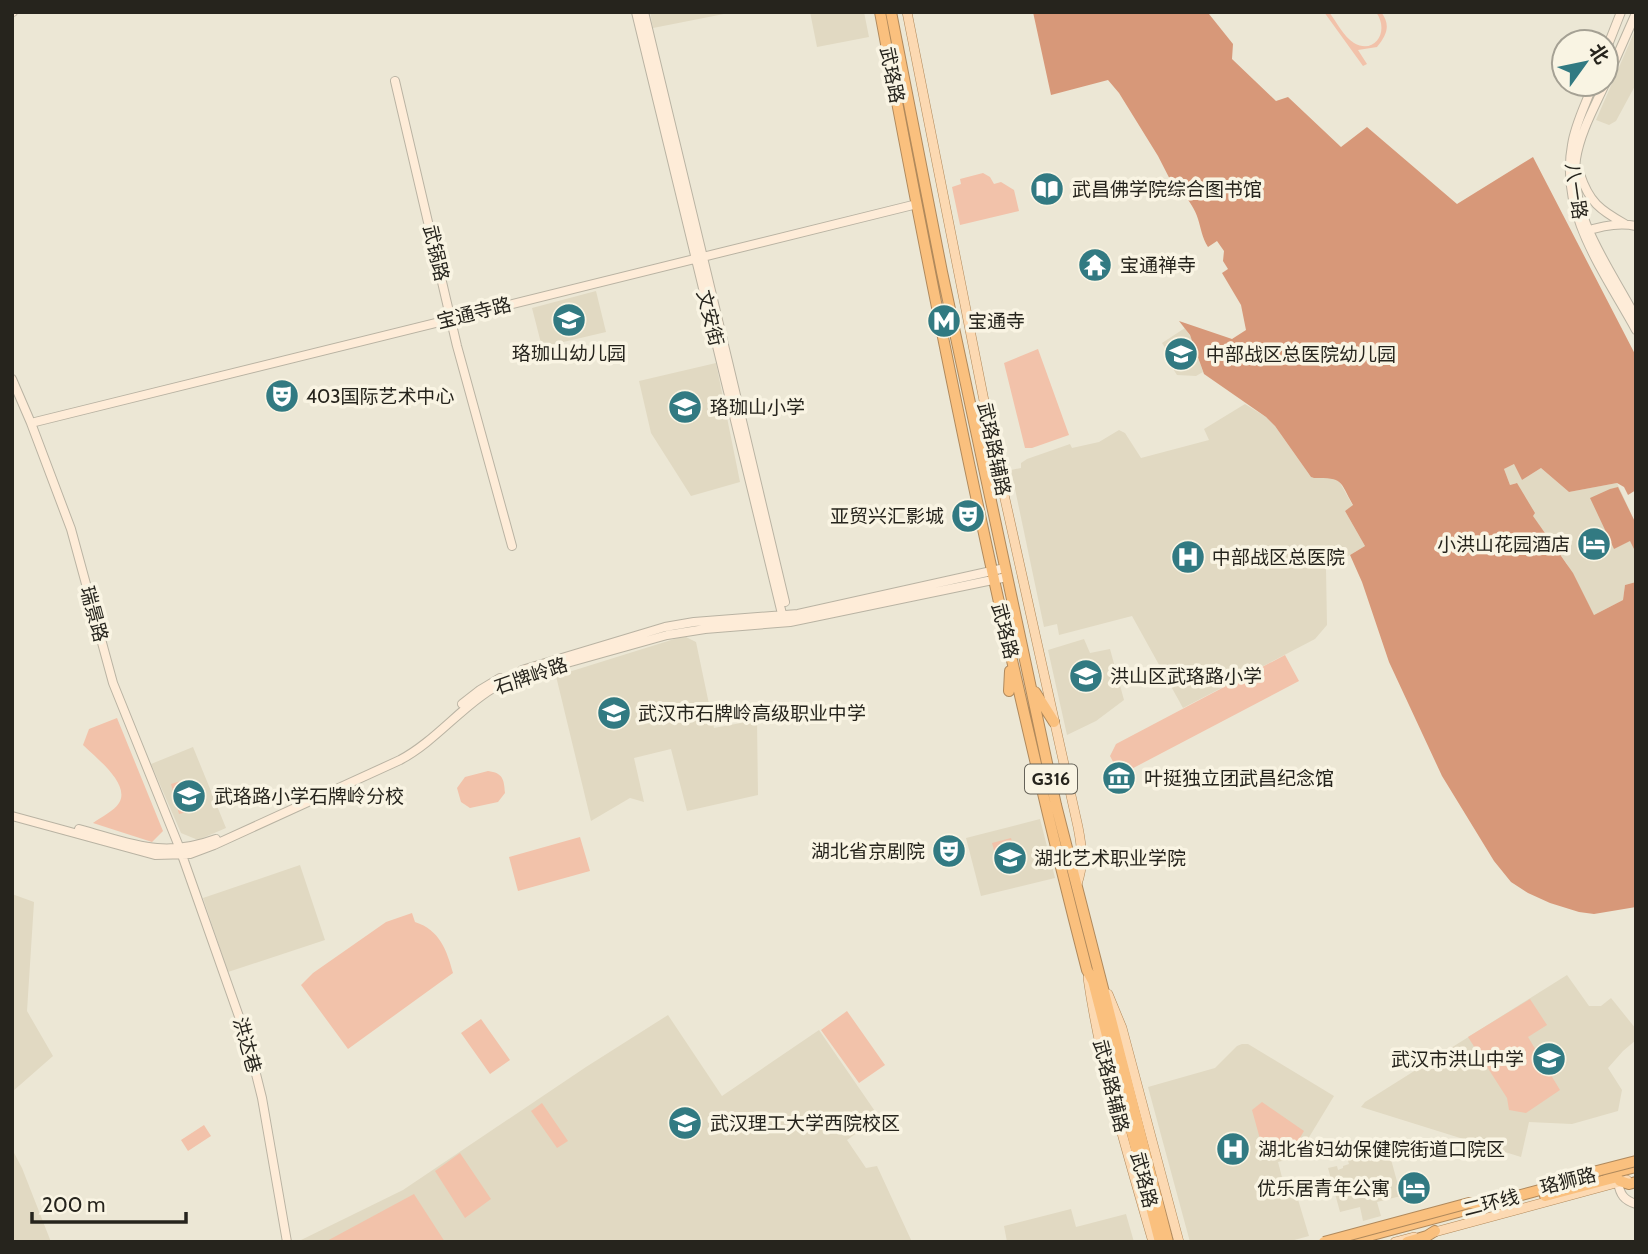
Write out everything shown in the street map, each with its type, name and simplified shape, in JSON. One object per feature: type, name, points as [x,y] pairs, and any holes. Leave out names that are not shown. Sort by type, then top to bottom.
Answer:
[{"type":"highway","name":"武珞路","points":[[880,12],[992,575],[1040,787],[1160,1242]]},
{"type":"highway","name":"武珞路","points":[[891,12],[942,272],[1056,805],[1168,1242]]},
{"type":"highway","points":[[1009,691],[1011,654]]},
{"type":"highway","points":[[1030,685],[1054,722]]},
{"type":"highway","name":"二环线","points":[[1346,1242],[1545,1189],[1558,1181],[1636,1164]]},
{"type":"highway","points":[[1619,1182],[1629,1184],[1636,1178]]},
{"type":"highway","name":"二环线","points":[[1373,1242],[1636,1178]]},
{"type":"highway","points":[[1324,1242],[1469,1203],[1483,1205]]},
{"type":"highway","points":[[1407,1242],[1435,1231]]},
{"type":"main road","name":"文安街","points":[[636,12],[733,377],[786,619]]},
{"type":"main road","name":"文安街","points":[[644,12],[699,257]]},
{"type":"main road","name":"武珞路辅路","points":[[906,12],[991,436],[1081,843],[1082,867],[1077,884]]},
{"type":"main road","points":[[1620,49],[1636,13]]},
{"type":"main road","name":"武锅路","points":[[396,81],[451,318],[512,546]]},
{"type":"main road","name":"八一路","points":[[1587,98],[1571,148],[1570,171],[1577,216],[1636,318]]},
{"type":"main road","points":[[1599,98],[1586,127],[1576,162],[1578,197],[1586,231],[1625,223]]},
{"type":"main road","points":[[1576,162],[1585,189],[1596,205],[1625,223],[1636,226]]},
{"type":"main road","name":"宝通寺路","points":[[31,423],[917,204]]},
{"type":"main road","name":"八一路","points":[[1586,231],[1636,330]]},
{"type":"main road","name":"瑞景路","points":[[12,379],[71,529],[113,682],[181,852]]},
{"type":"main road","name":"石牌岭路","points":[[12,816],[147,853],[163,856],[181,852],[216,839],[400,754],[416,744],[480,690],[509,674],[694,622],[786,619],[1006,572]]},
{"type":"main road","name":"石牌岭路","points":[[12,810],[139,845],[181,852]]},
{"type":"main road","name":"洪达巷","points":[[181,852],[248,1042],[262,1098],[287,1242]]},
{"type":"main road","name":"武珞路辅路","points":[[1087,970],[1097,1029],[1119,1121],[1153,1242]]},
{"type":"main road","name":"武珞路辅路","points":[[1101,980],[1122,1028],[1179,1242]]},
{"type":"main road","name":"珞狮路","points":[[1339,1242],[1636,1164]]},
{"type":"main road","points":[[1619,1182],[1625,1199],[1636,1204]]},
{"type":"main road","name":"珞狮路","points":[[1395,1242],[1619,1182]]},
{"type":"shaded area","points":[[650,12],[734,12],[653,28]]},
{"type":"shaded area","points":[[810,12],[864,12],[869,37],[817,47]]},
{"type":"shaded area","points":[[1033,12],[1210,12],[1233,44],[1232,59],[1276,101],[1288,97],[1341,147],[1367,127],[1457,204],[1533,157],[1636,356],[1636,490],[1628,495],[1624,487],[1617,483],[1569,492],[1541,468],[1522,480],[1514,464],[1504,469],[1510,485],[1517,483],[1535,513],[1533,516],[1573,573],[1594,615],[1623,600],[1625,585],[1636,582],[1636,907],[1594,914],[1550,903],[1511,882],[1494,861],[1442,776],[1389,662],[1350,555],[1365,546],[1345,511],[1353,505],[1345,490],[1336,480],[1311,477],[1266,417],[1204,374],[1190,335],[1179,321],[1232,339],[1246,330],[1241,305],[1222,273],[1228,269],[1223,261],[1224,251],[1217,241],[1208,247],[1192,205],[1183,193],[1178,195],[1158,156],[1108,80],[1051,95]]},
{"type":"shaded area","points":[[1324,12],[1329,12],[1350,40],[1368,46],[1378,39],[1381,33],[1380,19],[1376,12],[1381,12],[1387,26],[1383,38],[1377,47],[1358,50],[1367,64],[1363,66]]},
{"type":"shaded area","points":[[1636,28],[1636,84],[1616,121],[1609,125],[1596,120],[1606,98],[1620,98],[1620,65]]},
{"type":"shaded area","points":[[983,173],[990,177],[994,184],[1001,182],[1014,190],[1019,211],[960,225],[952,187],[961,184],[960,179]]},
{"type":"shaded area","name":"珞珈山幼儿园","points":[[596,291],[606,332],[542,347],[532,308]]},
{"type":"shaded area","name":"中部战区总医院幼儿园","points":[[1185,328],[1192,339],[1203,372],[1196,376],[1177,375],[1166,358],[1166,349],[1162,343]]},
{"type":"shaded area","points":[[1038,349],[1069,435],[1025,448],[1004,363]]},
{"type":"shaded area","name":"珞珈山小学","points":[[716,363],[740,482],[691,496],[651,433],[639,381]]},
{"type":"shaded area","name":"中部战区总医院","points":[[1245,404],[1275,426],[1311,477],[1334,478],[1339,481],[1353,506],[1345,511],[1365,546],[1326,569],[1327,625],[1315,639],[1183,708],[1132,616],[1059,635],[1057,624],[1044,627],[1011,470],[1021,468],[1021,463],[1027,459],[1070,444],[1072,448],[1099,442],[1119,430],[1125,433],[1141,458],[1209,440],[1204,429]]},
{"type":"shaded area","name":"小洪山花园酒店","points":[[1514,464],[1522,480],[1541,468],[1569,492],[1617,483],[1636,524],[1636,582],[1625,585],[1623,600],[1594,615],[1567,564],[1532,516],[1516,483],[1510,485],[1504,469]]},
{"type":"shaded area","points":[[1618,487],[1636,524],[1636,553],[1630,541],[1614,549],[1590,498]]},
{"type":"shaded area","points":[[684,636],[696,642],[714,728],[757,720],[758,795],[687,811],[671,749],[634,758],[644,802],[630,798],[591,821],[556,676]]},
{"type":"shaded area","name":"洪山区武珞路小学","points":[[1084,639],[1090,653],[1110,649],[1124,700],[1096,721],[1067,735],[1048,650]]},
{"type":"shaded area","points":[[1285,655],[1299,681],[1120,775],[1110,756],[1116,744]]},
{"type":"shaded area","points":[[117,718],[163,831],[152,842],[93,823],[119,803],[120,788],[110,771],[83,745],[89,729]]},
{"type":"shaded area","name":"武珞路小学石牌岭分校","points":[[193,747],[226,828],[198,840],[181,833],[151,764]]},
{"type":"shaded area","points":[[488,771],[497,773],[502,778],[505,793],[498,802],[470,808],[461,802],[457,788],[465,777]]},
{"type":"shaded area","points":[[184,780],[193,810],[179,814],[171,784]]},
{"type":"shaded area","name":"湖北艺术职业学院","points":[[1040,819],[1055,878],[981,896],[966,838]]},
{"type":"shaded area","points":[[580,837],[590,871],[518,891],[509,857]]},
{"type":"shaded area","points":[[1011,838],[1017,859],[998,865],[992,843]]},
{"type":"shaded area","points":[[300,865],[325,940],[228,972],[203,898]]},
{"type":"shaded area","points":[[12,894],[34,902],[27,1011],[53,1056],[12,1092]]},
{"type":"shaded area","points":[[412,913],[415,922],[431,930],[441,942],[453,973],[348,1049],[301,985],[313,973],[386,922]]},
{"type":"shaded area","name":"武汉市洪山中学","points":[[1567,975],[1589,1006],[1601,1006],[1611,998],[1636,1029],[1636,1040],[1608,1068],[1622,1090],[1618,1111],[1572,1124],[1529,1122],[1521,1157],[1361,1107],[1365,1102]]},
{"type":"shaded area","points":[[1530,999],[1547,1025],[1528,1037],[1560,1090],[1526,1113],[1509,1110],[1507,1098],[1468,1037]]},
{"type":"shaded area","points":[[847,1011],[885,1065],[859,1083],[821,1030]]},
{"type":"shaded area","name":"武汉理工大学西院校区","points":[[668,1015],[722,1096],[819,1030],[879,1117],[847,1140],[866,1168],[877,1166],[912,1242],[297,1242],[403,1190]]},
{"type":"shaded area","points":[[481,1019],[510,1060],[490,1074],[461,1033]]},
{"type":"shaded area","name":"湖北省妇幼保健院街道口院区","points":[[1242,1044],[1248,1044],[1334,1096],[1297,1157],[1278,1162],[1284,1185],[1293,1183],[1309,1236],[1287,1242],[1190,1242],[1148,1087],[1215,1068]]},
{"type":"shaded area","points":[[1262,1102],[1304,1131],[1294,1148],[1265,1157],[1252,1110]]},
{"type":"shaded area","points":[[542,1103],[568,1141],[557,1148],[531,1111]]},
{"type":"shaded area","points":[[204,1125],[211,1136],[188,1151],[181,1140]]},
{"type":"shaded area","points":[[1370,1148],[1370,1157],[1375,1160],[1380,1158],[1379,1155],[1389,1152],[1401,1196],[1377,1202],[1381,1216],[1363,1221],[1360,1207],[1340,1212],[1328,1168],[1343,1168],[1349,1164],[1346,1154]]},
{"type":"shaded area","points":[[12,1149],[22,1168],[51,1242],[12,1242]]},
{"type":"shaded area","points":[[460,1153],[491,1199],[465,1218],[435,1171]]},
{"type":"shaded area","points":[[414,1194],[445,1242],[325,1242]]},
{"type":"shaded area","points":[[1071,1209],[1076,1227],[1126,1214],[1134,1242],[1007,1242],[1004,1226]]},
{"type":"place","name":"武昌佛学院综合图书馆","points":[[1047,189]]},
{"type":"place","name":"宝通禅寺","points":[[1095,265]]},
{"type":"place","name":"珞珈山幼儿园","points":[[569,320]]},
{"type":"place","name":"宝通寺","points":[[944,321]]},
{"type":"place","name":"中部战区总医院幼儿园","points":[[1181,354]]},
{"type":"place","name":"403国际艺术中心","points":[[282,396]]},
{"type":"place","name":"珞珈山小学","points":[[685,407]]},
{"type":"place","name":"亚贸兴汇影城","points":[[968,516]]},
{"type":"place","name":"小洪山花园酒店","points":[[1594,544]]},
{"type":"place","name":"中部战区总医院","points":[[1188,557]]},
{"type":"place","name":"洪山区武珞路小学","points":[[1086,676]]},
{"type":"place","name":"武汉市石牌岭高级职业中学","points":[[614,713]]},
{"type":"place","name":"叶挺独立团武昌纪念馆","points":[[1119,778]]},
{"type":"place","name":"武珞路小学石牌岭分校","points":[[189,796]]},
{"type":"place","name":"湖北省京剧院","points":[[949,851]]},
{"type":"place","name":"湖北艺术职业学院","points":[[1010,858]]},
{"type":"place","name":"武汉市洪山中学","points":[[1549,1059]]},
{"type":"place","name":"武汉理工大学西院校区","points":[[685,1123]]},
{"type":"place","name":"湖北省妇幼保健院街道口院区","points":[[1233,1149]]},
{"type":"place","name":"优乐居青年公寓","points":[[1414,1188]]}]
